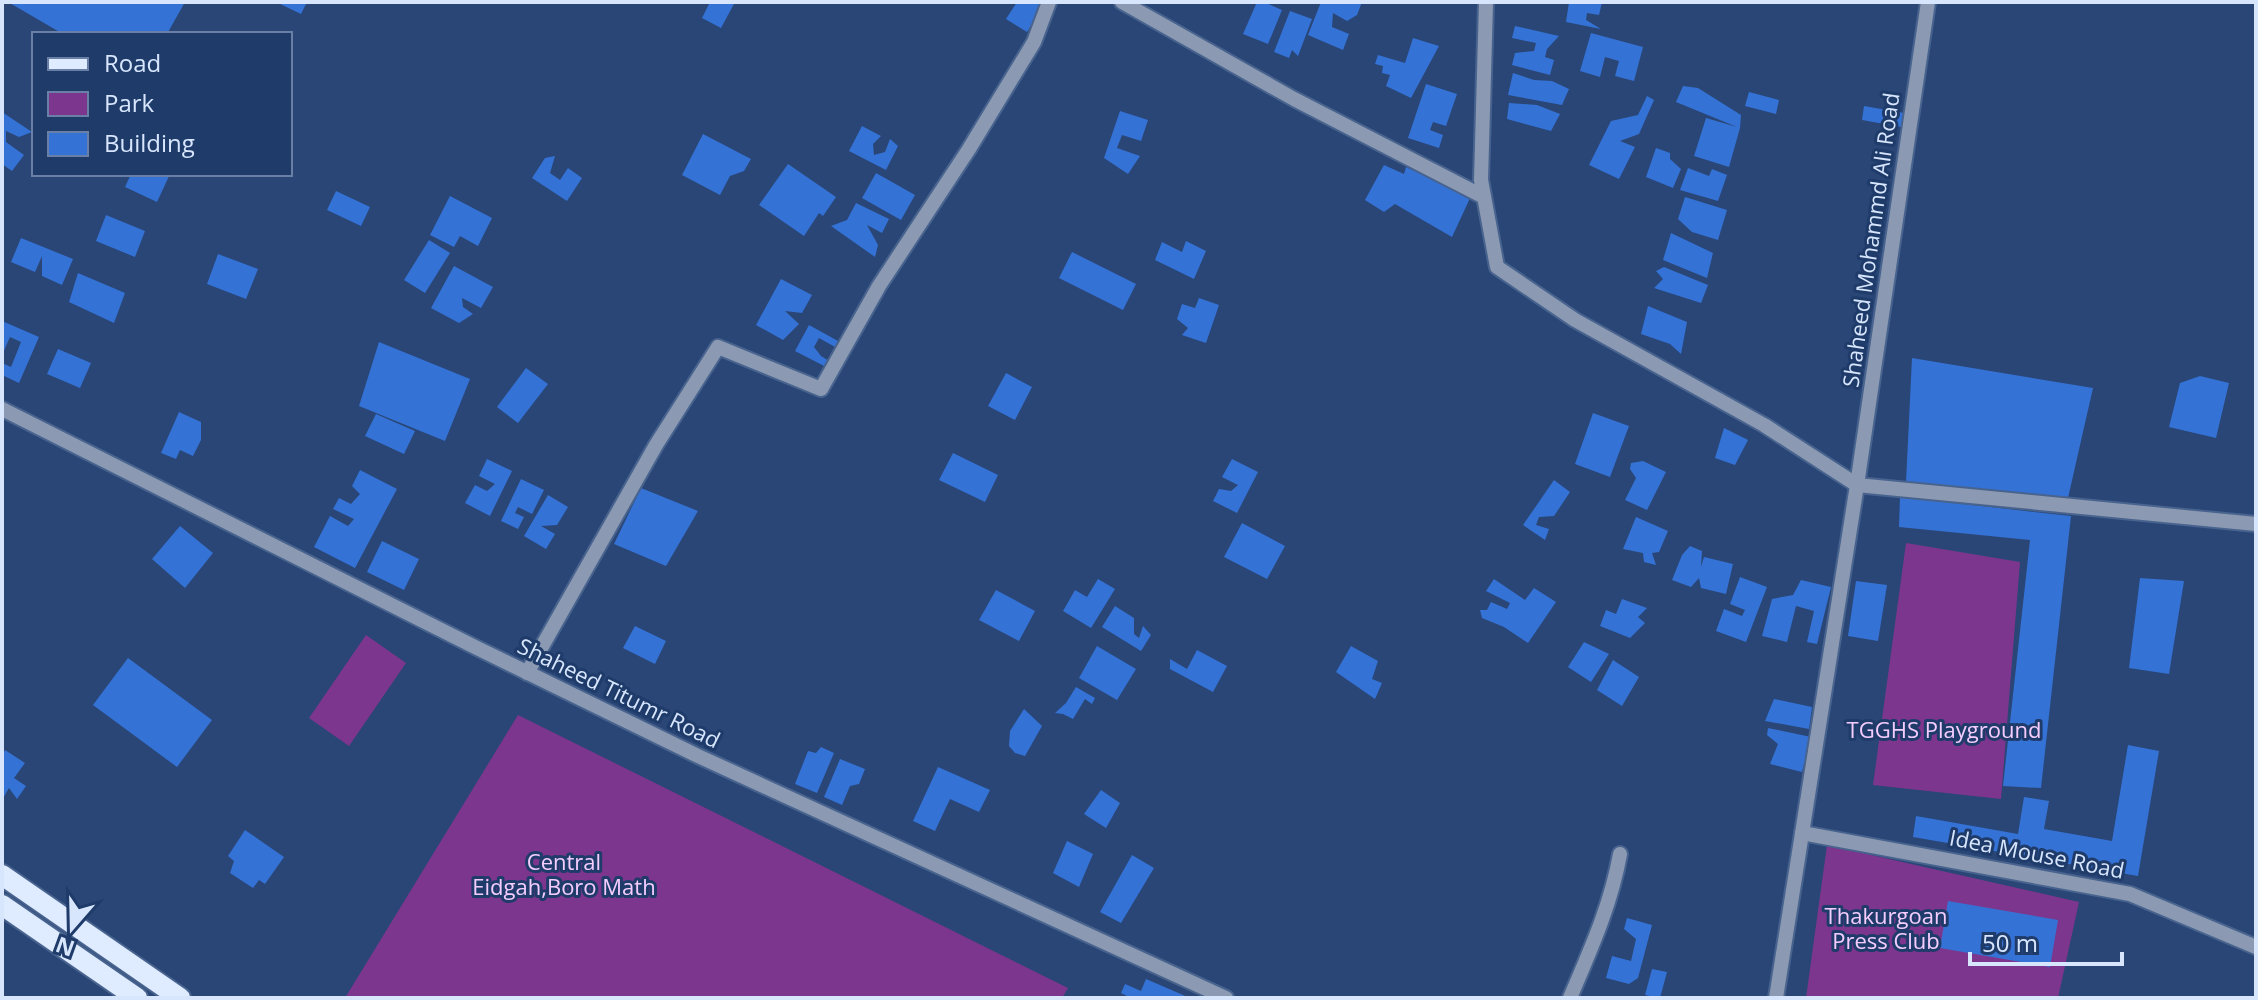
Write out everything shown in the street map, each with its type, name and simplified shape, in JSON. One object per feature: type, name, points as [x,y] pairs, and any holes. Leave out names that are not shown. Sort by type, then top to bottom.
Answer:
[{"type":"main road","points":[[2,875],[180,998]]},
{"type":"main road","points":[[2,905],[137,998]]},
{"type":"street","points":[[527,673],[656,445],[718,347],[821,389],[879,286],[969,149],[1034,42],[1049,2]]},
{"type":"street","points":[[1122,2],[1294,99],[1484,197]]},
{"type":"street","points":[[1486,2],[1481,180],[1497,267],[1575,320],[1764,425],[1857,485],[2256,524]]},
{"type":"street","name":"Shaheed Mohammd Ali Road","points":[[1776,998],[1857,485],[1928,2]]},
{"type":"street","name":"Shaheed Titumr Road","points":[[2,409],[712,763],[1226,998]]},
{"type":"street","name":"Idea Mouse Road","points":[[1802,833],[2130,894],[2256,947]]},
{"type":"street","points":[[1570,998],[1605,914],[1615,885],[1620,854]]},
{"type":"green space","name":"TGGHS Playground","points":[[1906,543],[2020,562],[2001,799],[1873,785]]},
{"type":"green space","points":[[366,635],[406,663],[349,746],[309,718]]},
{"type":"green space","name":"Central Eidgah,Boro Math","points":[[518,715],[1068,988],[1062,998],[345,998]]},
{"type":"green space","name":"Thakurgoan Press Club","points":[[1827,845],[2079,902],[2058,998],[1806,998]]},
{"type":"building","points":[[8,2],[185,2],[168,32],[60,32]]},
{"type":"building","points":[[276,2],[307,2],[301,14]]},
{"type":"building","points":[[710,2],[735,2],[721,28],[702,18]]},
{"type":"building","points":[[1017,2],[1037,2],[1043,6],[1027,32],[1006,19]]},
{"type":"building","points":[[1257,2],[1282,10],[1268,44],[1243,34]]},
{"type":"building","points":[[1321,2],[1362,2],[1357,15],[1347,21],[1333,13],[1332,27],[1349,34],[1343,50],[1308,35]]},
{"type":"building","points":[[1569,2],[1602,2],[1599,15],[1587,13],[1586,20],[1601,29],[1566,22]]},
{"type":"building","points":[[1290,11],[1312,19],[1298,56],[1292,50],[1289,58],[1274,52]]},
{"type":"building","points":[[1515,26],[1559,36],[1547,49],[1545,57],[1554,60],[1550,75],[1512,65],[1515,53],[1534,51],[1536,43],[1512,38]]},
{"type":"building","points":[[1591,33],[1643,47],[1634,81],[1615,76],[1619,61],[1605,57],[1600,77],[1580,71]]},
{"type":"building","points":[[1413,38],[1439,46],[1411,98],[1386,86],[1390,75],[1382,73],[1383,66],[1375,64],[1378,55],[1405,63]]},
{"type":"building","points":[[1513,73],[1534,80],[1552,81],[1569,89],[1562,105],[1508,95]]},
{"type":"building","points":[[1426,84],[1457,94],[1446,126],[1433,122],[1430,130],[1443,135],[1439,148],[1408,138]]},
{"type":"building","points":[[1683,86],[1698,88],[1741,115],[1729,167],[1694,156],[1706,118],[1737,127],[1676,102]]},
{"type":"building","points":[[1749,92],[1779,100],[1776,114],[1745,106]]},
{"type":"building","points":[[1647,96],[1654,100],[1639,134],[1620,141],[1635,147],[1619,179],[1589,165],[1611,121],[1638,115]]},
{"type":"building","points":[[1509,103],[1537,105],[1560,114],[1551,131],[1507,119]]},
{"type":"building","points":[[1864,106],[1904,113],[1901,127],[1862,120]]},
{"type":"building","points":[[1120,111],[1148,120],[1141,141],[1122,135],[1117,148],[1140,156],[1128,174],[1104,158]]},
{"type":"building","points":[[2,112],[32,132],[19,137],[6,131],[6,142],[24,155],[12,171],[2,164]]},
{"type":"building","points":[[862,126],[881,136],[873,144],[874,155],[885,152],[890,139],[898,146],[886,170],[849,151]]},
{"type":"building","points":[[703,134],[751,159],[744,171],[730,176],[720,195],[682,175]]},
{"type":"building","points":[[1656,148],[1670,153],[1670,159],[1681,169],[1673,188],[1646,177]]},
{"type":"building","points":[[555,156],[550,173],[560,180],[568,168],[582,178],[567,201],[532,178],[545,158]]},
{"type":"building","points":[[788,164],[836,197],[823,216],[819,213],[804,236],[759,205]]},
{"type":"building","points":[[1384,165],[1404,174],[1406,167],[1471,196],[1452,237],[1395,204],[1384,212],[1365,200]]},
{"type":"building","points":[[1688,168],[1709,176],[1712,169],[1727,175],[1718,201],[1680,190]]},
{"type":"building","points":[[876,173],[915,195],[901,220],[862,198]]},
{"type":"building","points":[[130,176],[169,176],[157,202],[125,187]]},
{"type":"building","points":[[336,191],[370,207],[361,226],[327,210]]},
{"type":"building","points":[[450,196],[492,218],[478,246],[460,236],[454,247],[430,235]]},
{"type":"building","points":[[1685,197],[1727,210],[1718,240],[1692,232],[1678,219]]},
{"type":"building","points":[[856,203],[889,219],[882,233],[867,225],[878,245],[875,257],[831,226],[847,220]]},
{"type":"building","points":[[106,215],[145,231],[135,257],[96,241]]},
{"type":"building","points":[[1671,233],[1713,253],[1707,278],[1663,260]]},
{"type":"building","points":[[21,238],[73,259],[62,285],[42,276],[42,256],[35,272],[11,262]]},
{"type":"building","points":[[429,240],[450,253],[425,293],[404,280]]},
{"type":"building","points":[[1186,241],[1206,251],[1194,279],[1155,260],[1162,242],[1182,252]]},
{"type":"building","points":[[1072,252],[1136,284],[1123,310],[1059,278]]},
{"type":"building","points":[[218,254],[258,269],[246,299],[207,284]]},
{"type":"building","points":[[454,266],[493,287],[481,308],[462,298],[463,307],[473,314],[459,323],[431,308]]},
{"type":"building","points":[[1664,267],[1708,285],[1701,303],[1654,288],[1663,279],[1656,271]]},
{"type":"building","points":[[78,273],[125,293],[114,323],[69,302]]},
{"type":"building","points":[[781,279],[812,295],[802,313],[785,311],[799,324],[783,340],[756,325]]},
{"type":"building","points":[[1199,298],[1219,305],[1206,343],[1182,335],[1188,328],[1177,319],[1182,304],[1195,308]]},
{"type":"building","points":[[1648,306],[1687,322],[1681,354],[1670,344],[1641,334]]},
{"type":"building","points":[[2,321],[39,337],[19,383],[2,375],[2,363],[11,367],[21,342],[10,337],[2,355]]},
{"type":"building","points":[[809,325],[838,341],[835,347],[819,338],[814,347],[829,361],[826,367],[795,351]]},
{"type":"building","points":[[379,342],[470,379],[445,441],[359,406]]},
{"type":"building","points":[[58,349],[91,363],[80,388],[47,374]]},
{"type":"building","points":[[1912,358],[2093,388],[2068,498],[1906,482]]},
{"type":"building","points":[[526,368],[548,384],[518,423],[497,407]]},
{"type":"building","points":[[1006,373],[1032,387],[1015,420],[988,406]]},
{"type":"building","points":[[2200,376],[2229,383],[2216,438],[2169,427],[2180,383]]},
{"type":"building","points":[[179,412],[201,422],[201,440],[193,456],[180,450],[176,459],[161,453]]},
{"type":"building","points":[[1593,413],[1629,426],[1610,477],[1575,464]]},
{"type":"building","points":[[376,414],[415,431],[404,454],[365,436]]},
{"type":"building","points":[[1724,428],[1748,440],[1735,465],[1715,458]]},
{"type":"building","points":[[953,453],[998,475],[985,502],[939,480]]},
{"type":"building","points":[[487,459],[512,471],[490,516],[465,503],[475,485],[487,491],[495,484],[479,476]]},
{"type":"building","points":[[1232,459],[1258,472],[1237,513],[1213,501],[1219,489],[1231,491],[1238,485],[1222,477]]},
{"type":"building","points":[[1643,461],[1666,472],[1647,510],[1625,500],[1636,478],[1630,469],[1631,463]]},
{"type":"building","points":[[360,470],[397,489],[355,568],[314,547],[330,516],[348,526],[354,519],[333,509],[339,498],[351,504],[360,494],[352,486]]},
{"type":"building","points":[[521,479],[544,490],[532,514],[518,507],[515,513],[524,517],[518,529],[501,521]]},
{"type":"building","points":[[1554,480],[1570,492],[1554,516],[1539,517],[1536,525],[1549,529],[1545,540],[1523,525]]},
{"type":"building","points":[[641,488],[698,511],[666,566],[614,544]]},
{"type":"building","points":[[548,495],[568,507],[557,525],[541,526],[555,534],[546,549],[524,536]]},
{"type":"building","points":[[1900,497],[2071,516],[2041,788],[2003,786],[2030,540],[1899,527]]},
{"type":"building","points":[[1636,517],[1668,531],[1659,552],[1652,553],[1656,565],[1644,562],[1643,553],[1623,549]]},
{"type":"building","points":[[1242,523],[1285,546],[1267,579],[1224,557]]},
{"type":"building","points":[[180,526],[213,553],[185,588],[152,559]]},
{"type":"building","points":[[382,541],[419,559],[404,590],[367,572]]},
{"type":"building","points":[[1690,546],[1702,551],[1701,567],[1704,557],[1733,564],[1726,594],[1701,588],[1699,578],[1691,587],[1672,580],[1682,555]]},
{"type":"building","points":[[1740,577],[1767,587],[1746,642],[1716,631],[1724,609],[1742,616],[1745,610],[1730,604]]},
{"type":"building","points":[[2140,578],[2184,581],[2169,674],[2129,668]]},
{"type":"building","points":[[1098,579],[1115,589],[1091,628],[1063,611],[1075,590],[1087,597]]},
{"type":"building","points":[[1494,579],[1525,600],[1534,588],[1556,602],[1528,643],[1504,627],[1482,618],[1480,610],[1487,610],[1491,602],[1507,609],[1510,603],[1486,591]]},
{"type":"building","points":[[1801,580],[1831,587],[1817,644],[1807,642],[1814,611],[1796,606],[1787,642],[1762,636],[1772,599],[1793,595]]},
{"type":"building","points":[[1856,581],[1887,585],[1878,641],[1848,636]]},
{"type":"building","points":[[996,590],[1035,611],[1019,641],[979,620]]},
{"type":"building","points":[[1622,599],[1647,608],[1638,617],[1645,623],[1630,638],[1600,626],[1606,610],[1616,614]]},
{"type":"building","points":[[1115,606],[1134,618],[1134,634],[1139,638],[1143,626],[1151,635],[1141,651],[1102,627]]},
{"type":"building","points":[[635,626],[666,641],[655,664],[623,648]]},
{"type":"building","points":[[1584,642],[1609,654],[1591,682],[1568,667]]},
{"type":"building","points":[[1097,646],[1136,669],[1117,700],[1079,678]]},
{"type":"building","points":[[1351,646],[1378,661],[1372,679],[1382,683],[1375,699],[1336,672]]},
{"type":"building","points":[[1197,650],[1227,666],[1213,692],[1170,669],[1170,659],[1187,669]]},
{"type":"building","points":[[128,658],[212,720],[177,767],[93,705]]},
{"type":"building","points":[[1613,660],[1639,677],[1622,706],[1597,690]]},
{"type":"building","points":[[1076,687],[1095,698],[1092,704],[1085,699],[1073,719],[1055,713],[1066,703]]},
{"type":"building","points":[[1774,699],[1812,707],[1809,729],[1765,721]]},
{"type":"building","points":[[1024,709],[1042,726],[1025,756],[1015,753],[1009,746],[1010,731]]},
{"type":"building","points":[[1768,728],[1811,737],[1802,772],[1770,764],[1778,744],[1767,735]]},
{"type":"building","points":[[2128,745],[2159,751],[2138,876],[1913,837],[1916,816],[2018,834],[2024,797],[2049,801],[2044,829],[2112,841]]},
{"type":"building","points":[[821,747],[834,753],[817,793],[795,784],[808,751],[816,753]]},
{"type":"building","points":[[5,750],[25,763],[14,778],[26,786],[17,799],[9,788],[2,800],[2,756]]},
{"type":"building","points":[[840,759],[865,769],[859,784],[850,786],[842,805],[824,797]]},
{"type":"building","points":[[938,767],[990,790],[979,812],[950,799],[935,831],[913,821]]},
{"type":"building","points":[[1101,790],[1120,803],[1106,828],[1084,814]]},
{"type":"building","points":[[245,830],[284,857],[265,884],[259,880],[253,888],[230,873],[234,861],[228,856]]},
{"type":"building","points":[[1067,841],[1093,854],[1079,887],[1053,873]]},
{"type":"building","points":[[1132,855],[1154,868],[1121,923],[1100,912]]},
{"type":"building","points":[[1948,901],[2058,920],[2050,967],[1940,948]]},
{"type":"building","points":[[1627,918],[1652,925],[1638,978],[1629,984],[1606,978],[1612,956],[1631,961],[1636,939],[1624,929]]},
{"type":"building","points":[[1652,969],[1667,972],[1660,998],[1645,995]]},
{"type":"building","points":[[1146,979],[1190,998],[1131,998],[1121,993],[1125,984],[1141,991]]}]
